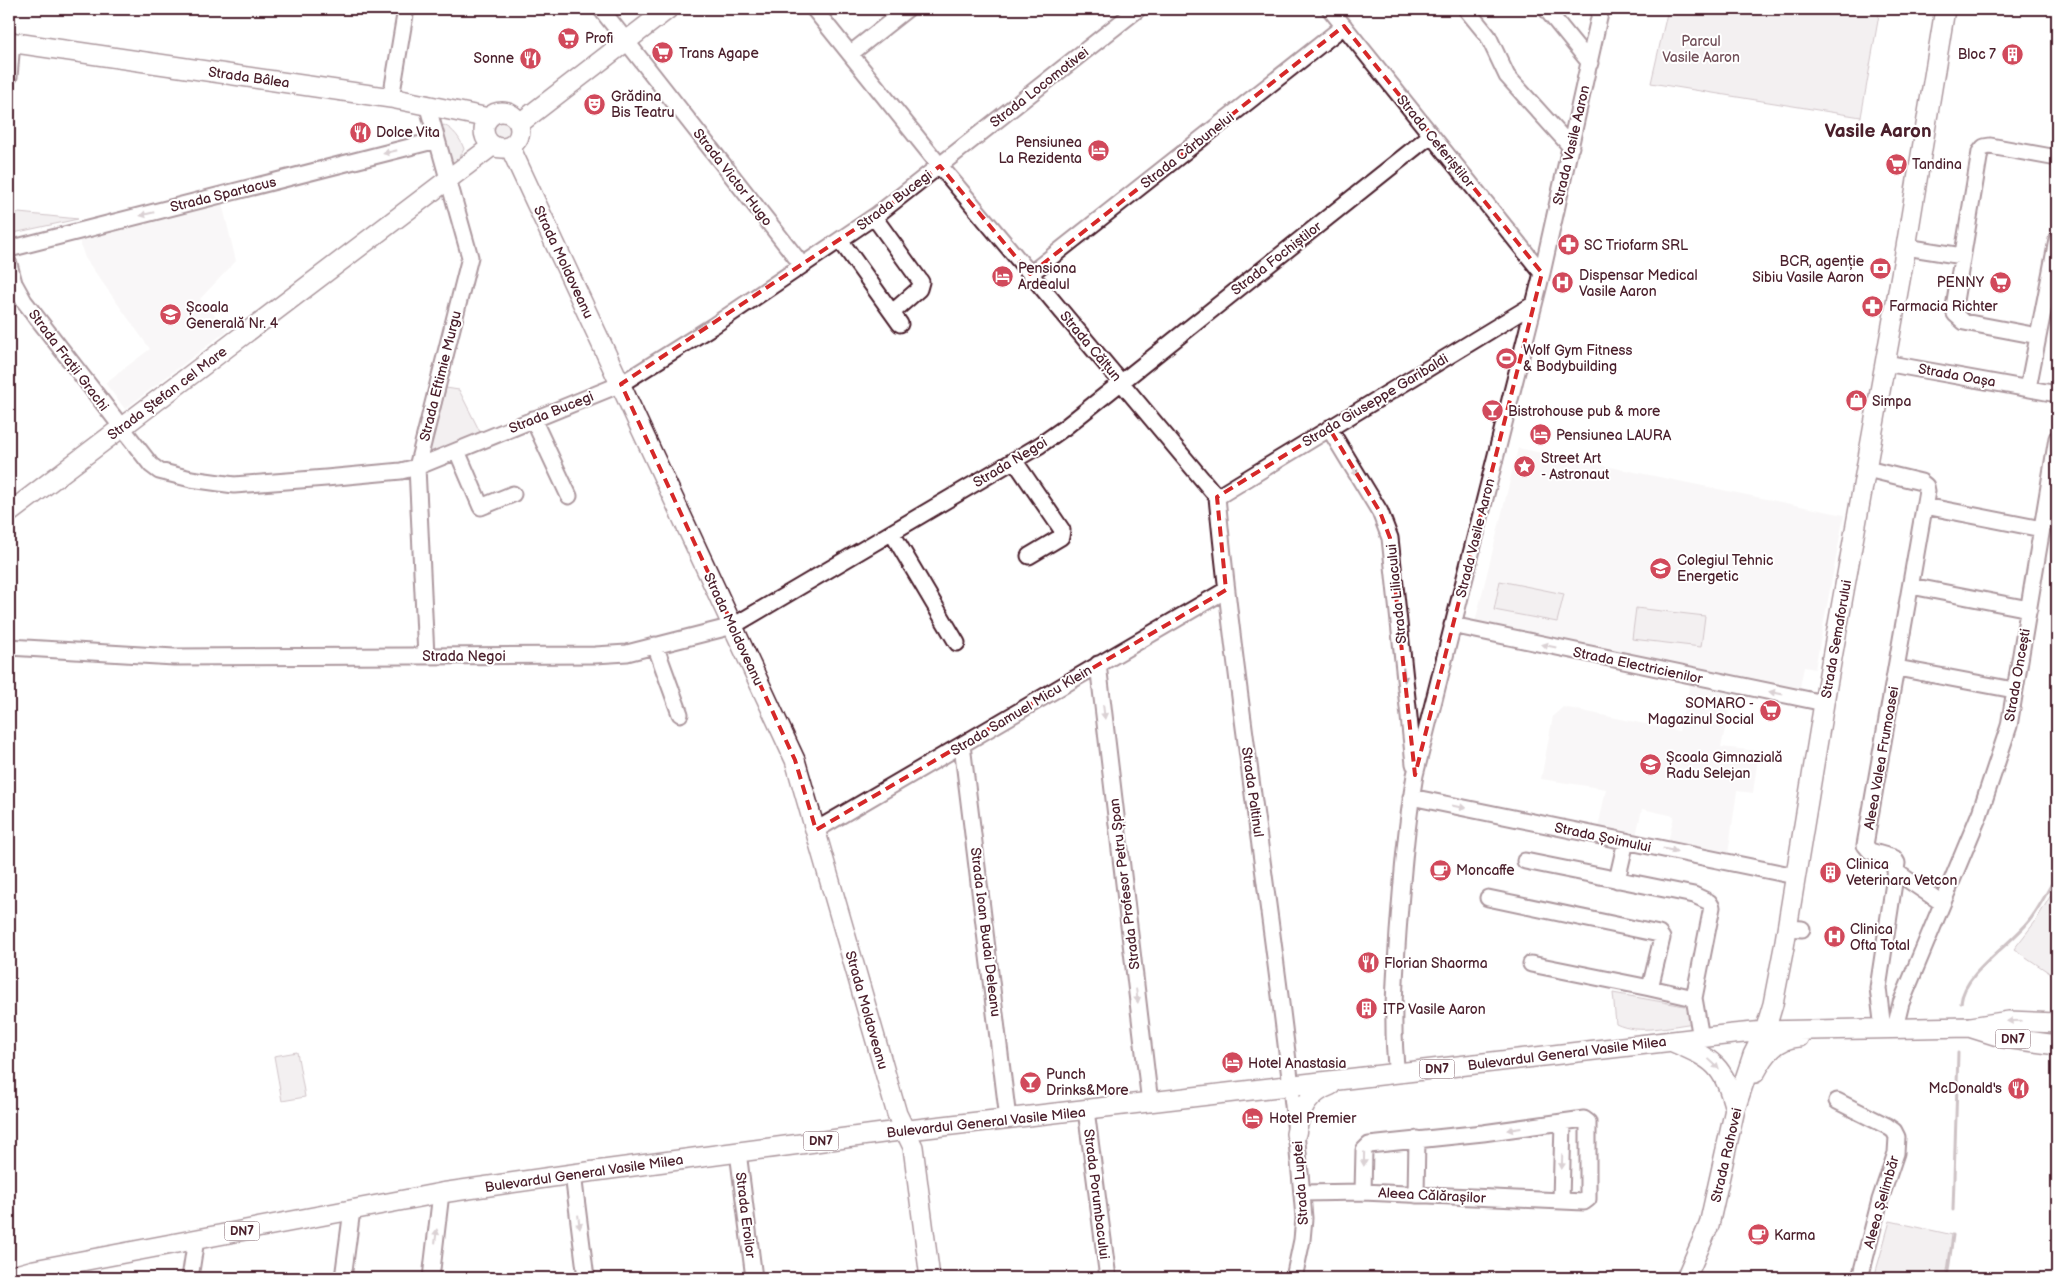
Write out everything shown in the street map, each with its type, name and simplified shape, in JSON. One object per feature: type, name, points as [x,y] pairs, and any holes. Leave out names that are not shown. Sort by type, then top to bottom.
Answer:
[{"type":"main road","points":[[520,123],[668,9]]},
{"type":"main road","name":"Strada Semaforului","points":[[1765,1031],[1795,929],[1795,876],[1824,703],[1906,247],[1945,9]]},
{"type":"main road","name":"Strada Bâlea","points":[[10,42],[391,98],[489,118]]},
{"type":"main road","points":[[502,112],[516,117],[520,123],[520,136],[516,143],[501,146],[485,138],[484,131],[489,118],[502,112]]},
{"type":"main road","name":"Strada Ștefan cel Mare","points":[[9,513],[448,180],[501,146]]},
{"type":"main road","name":"Strada Moldoveanu","points":[[501,146],[621,384],[795,760],[897,1114],[913,1147],[930,1278]]},
{"type":"main road","name":"DN7","points":[[1971,1027],[2009,1021],[2057,1023]]},
{"type":"main road","name":"Bulevardul General Vasile Milea","points":[[9,1277],[34,1274],[196,1240],[441,1193],[738,1152],[1765,1031],[1971,1027]]},
{"type":"main road","name":"DN7","points":[[1971,1027],[2004,1038],[2057,1045]]},
{"type":"main road","points":[[1735,1109],[1761,1062],[1776,1044],[1785,1039],[1819,1038],[1857,1030]]},
{"type":"main road","name":"Strada Rahovei","points":[[1686,1278],[1704,1239],[1714,1209],[1735,1109],[1753,1055],[1765,1031]]},
{"type":"main road","points":[[1672,1041],[1703,1054],[1715,1063],[1729,1085],[1735,1109]]},
{"type":"main road","points":[[1296,1134],[1298,1120],[1306,1101],[1318,1091],[1344,1080]]},
{"type":"street","points":[[391,98],[406,9]]},
{"type":"street","name":"Strada Victor Hugo","points":[[601,9],[802,265]]},
{"type":"street","name":"Strada Călțun","points":[[814,9],[940,166],[1216,497]]},
{"type":"street","points":[[850,54],[907,9]]},
{"type":"street","name":"Strada Locomotivei","points":[[940,166],[1138,9]]},
{"type":"street","name":"Strada Ceferiștilor","points":[[1330,9],[1542,273]]},
{"type":"street","points":[[1466,9],[1488,36],[1508,76],[1571,147]]},
{"type":"street","points":[[1546,9],[1590,63]]},
{"type":"street","name":"Strada Vasile Aaron","points":[[1397,1074],[1394,1035],[1395,969],[1411,797],[1452,625],[1542,273],[1601,9]]},
{"type":"street","name":"Strada Cărbunelui","points":[[1030,274],[1344,26]]},
{"type":"street","points":[[9,77],[10,42]]},
{"type":"street","name":"Strada Eftimie Murgu","points":[[426,656],[417,467],[470,257],[427,104]]},
{"type":"street","name":"Strada Fochiștilor","points":[[1120,381],[1431,135]]},
{"type":"street","name":"Strada Spartacus","points":[[9,249],[437,140]]},
{"type":"street","points":[[2038,336],[1964,322],[1954,314],[1954,307],[1980,152],[1984,147],[1990,146],[2057,158]]},
{"type":"street","name":"Strada Bucegi","points":[[121,428],[151,465],[170,475],[234,485],[401,471],[417,467],[621,384],[713,326],[874,217],[940,166]]},
{"type":"street","points":[[840,240],[897,317],[919,289],[920,282],[874,217]]},
{"type":"street","points":[[1906,247],[1962,256]]},
{"type":"street","points":[[2028,388],[2056,249]]},
{"type":"street","name":"Strada Frații Grachi","points":[[9,264],[17,292],[121,428]]},
{"type":"street","name":"Strada Giuseppe Garibaldi","points":[[1216,497],[1534,304]]},
{"type":"street","name":"Strada Oașa","points":[[1885,363],[2057,394]]},
{"type":"street","name":"Strada Negoi","points":[[9,647],[174,657],[610,655],[655,645],[733,626],[1052,436],[1120,381]]},
{"type":"street","points":[[533,419],[569,496]]},
{"type":"street","name":"Strada Liliacului","points":[[1329,428],[1380,512],[1390,538],[1416,775]]},
{"type":"street","name":"Strada Oncești","points":[[1889,1028],[1992,781],[2008,726],[2057,438]]},
{"type":"street","points":[[457,451],[481,507],[513,494]]},
{"type":"street","points":[[1014,460],[1062,530],[1061,537],[1029,556]]},
{"type":"street","name":"Aleea Valea Frumoasei","points":[[1867,469],[1921,482],[1926,486],[1927,491],[1866,845],[1870,851],[1894,865]]},
{"type":"street","name":"Strada Paltinul","points":[[1216,497],[1226,590],[1292,1086]]},
{"type":"street","points":[[1925,506],[2042,529]]},
{"type":"street","points":[[892,533],[958,643]]},
{"type":"street","points":[[1911,586],[2028,609]]},
{"type":"street","name":"Strada Samuel Micu Klein","points":[[816,830],[1226,590]]},
{"type":"street","name":"Strada Electricienilor","points":[[1452,625],[1824,703]]},
{"type":"street","points":[[655,645],[680,714]]},
{"type":"street","name":"Strada Profesor Petru Șpan","points":[[1098,664],[1150,1103]]},
{"type":"street","name":"Aleea Valea Frumoasei","points":[[1898,668],[2014,690]]},
{"type":"street","name":"Strada Ioan Budai Deleanu","points":[[962,745],[1008,1119]]},
{"type":"street","name":"Strada Șoimului","points":[[1411,797],[1795,876]]},
{"type":"street","points":[[1617,880],[1626,841]]},
{"type":"street","points":[[1525,861],[1694,895],[1709,902],[1712,907],[1694,998],[1701,1038]]},
{"type":"street","points":[[1894,865],[1942,903]]},
{"type":"street","points":[[1889,1028],[1878,988],[1894,865]]},
{"type":"street","points":[[1488,898],[1659,934],[1662,938],[1650,988]]},
{"type":"street","points":[[1531,964],[1694,998]]},
{"type":"street","name":"Strada Luptei","points":[[1292,1086],[1304,1229],[1294,1278]]},
{"type":"street","name":"Aleea Șelimbăr","points":[[1837,1101],[1887,1126],[1898,1137],[1896,1153],[1880,1200],[1860,1278]]},
{"type":"street","name":"Strada Porumbacului","points":[[1086,1110],[1108,1278]]},
{"type":"street","name":"Aleea Călărașilor","points":[[1302,1193],[1363,1192],[1584,1202],[1588,1199],[1588,1122],[1584,1119],[1563,1122]]},
{"type":"street","points":[[1363,1192],[1364,1150],[1366,1147],[1417,1139],[1483,1133],[1563,1122],[1561,1201]]},
{"type":"street","points":[[1416,1194],[1417,1139]]},
{"type":"street","name":"Strada Eroilor","points":[[738,1152],[754,1278]]},
{"type":"street","points":[[573,1174],[586,1278]]},
{"type":"street","points":[[431,1278],[441,1193]]},
{"type":"street","points":[[343,1278],[352,1210]]},
{"type":"street","points":[[190,1278],[196,1240]]},
{"type":"highlighted area","points":[[1344,26],[1542,273],[1415,775],[1390,538],[1380,512],[1329,428],[1217,497],[1226,590],[816,830],[795,760],[621,384],[878,214],[940,166],[1030,274]]},
{"type":"shaded area","name":"Școala Generală Nr. 4","points":[[222,203],[236,261],[200,299],[228,330],[125,409],[105,383],[150,349],[85,258],[79,240]]},
{"type":"shaded area","name":"Colegiul Tehnic Energetic","points":[[1518,448],[1844,515],[1815,669],[1804,667],[1799,692],[1475,622]]},
{"type":"shaded area","name":"Școala Gimnazială Radu Selejan","points":[[1690,684],[1733,693],[1721,747],[1759,751],[1753,793],[1737,791],[1728,854],[1668,842],[1674,816],[1642,809],[1636,836],[1598,828],[1606,789],[1541,779],[1553,716],[1563,707],[1679,731]]},
{"type":"green space","name":"Parcul Vasile Aaron","points":[[1668,9],[1880,9],[1861,117],[1651,83]]},
{"type":"green space","points":[[498,121],[506,121],[511,126],[509,137],[498,139],[493,134],[493,126]]},
{"type":"green space","points":[[444,125],[451,129],[461,141],[464,149],[459,159],[450,164],[440,127]]},
{"type":"green space","points":[[9,212],[78,219],[9,234]]},
{"type":"green space","points":[[446,388],[459,390],[480,432],[433,454],[430,449]]},
{"type":"green space","points":[[1500,581],[1564,594],[1557,622],[1494,610]]},
{"type":"green space","points":[[1636,608],[1705,616],[1701,647],[1632,639]]},
{"type":"green space","points":[[2057,885],[2057,978],[2014,949],[2035,922]]},
{"type":"green space","points":[[1613,993],[1690,1007],[1695,1023],[1644,1029],[1634,1029],[1616,1024]]},
{"type":"green space","points":[[297,1052],[305,1097],[282,1101],[274,1056]]},
{"type":"green space","points":[[1890,1221],[1953,1235],[1947,1278],[1874,1278]]},
{"type":"waterway","points":[[1961,1003],[1970,980],[2029,921],[2057,874]]},
{"type":"waterway","points":[[1953,1210],[1958,1053]]},
{"type":"waterway","points":[[1947,1278],[1953,1235]]},
{"type":"place","name":"Profi","points":[[569,38]]},
{"type":"place","name":"Trans Agape","points":[[663,53]]},
{"type":"place","name":"Bloc 7","points":[[2012,54]]},
{"type":"place","name":"Sonne","points":[[530,58]]},
{"type":"place","name":"Grădina Bis Teatru","points":[[595,104]]},
{"type":"place","name":"Dolce Vita","points":[[360,132]]},
{"type":"place","name":"Pensiunea La Rezidenta","points":[[1098,150]]},
{"type":"place","name":"Tandina","points":[[1896,164]]},
{"type":"place","name":"SC Triofarm SRL","points":[[1568,245]]},
{"type":"place","name":"BCR, agenție Sibiu Vasile Aaron","points":[[1880,269]]},
{"type":"place","name":"Pensiona Ardealul","points":[[1002,276]]},
{"type":"place","name":"PENNY","points":[[2000,282]]},
{"type":"place","name":"Dispensar Medical Vasile Aaron","points":[[1563,283]]},
{"type":"place","name":"Farmacia Richter","points":[[1873,306]]},
{"type":"place","name":"Școala Generală Nr. 4","points":[[170,315]]},
{"type":"place","name":"Wolf Gym Fitness & Bodybuilding","points":[[1507,358]]},
{"type":"place","name":"Simpa","points":[[1856,401]]},
{"type":"place","name":"Bistrohouse pub & more","points":[[1492,411]]},
{"type":"place","name":"Pensiunea LAURA","points":[[1540,435]]},
{"type":"place","name":"Street Art - Astronaut","points":[[1525,466]]},
{"type":"place","name":"Colegiul Tehnic Energetic","points":[[1661,568]]},
{"type":"place","name":"SOMARO - Magazinul Social","points":[[1770,711]]},
{"type":"place","name":"Școala Gimnazială Radu Selejan","points":[[1650,765]]},
{"type":"place","name":"Moncaffe","points":[[1440,870]]},
{"type":"place","name":"Clinica Veterinara Vetcon","points":[[1830,872]]},
{"type":"place","name":"Clinica Ofta Total","points":[[1834,937]]},
{"type":"place","name":"Florian Shaorma","points":[[1368,963]]},
{"type":"place","name":"ITP Vasile Aaron","points":[[1367,1009]]},
{"type":"place","name":"Hotel Anastasia","points":[[1232,1063]]},
{"type":"place","name":"Punch Drinks&More","points":[[1030,1082]]},
{"type":"place","name":"McDonald's","points":[[2018,1088]]},
{"type":"place","name":"Hotel Premier","points":[[1253,1118]]},
{"type":"place","name":"Karma","points":[[1758,1235]]},
{"type":"district","name":"Vasile Aaron","points":[[1878,130]]}]
